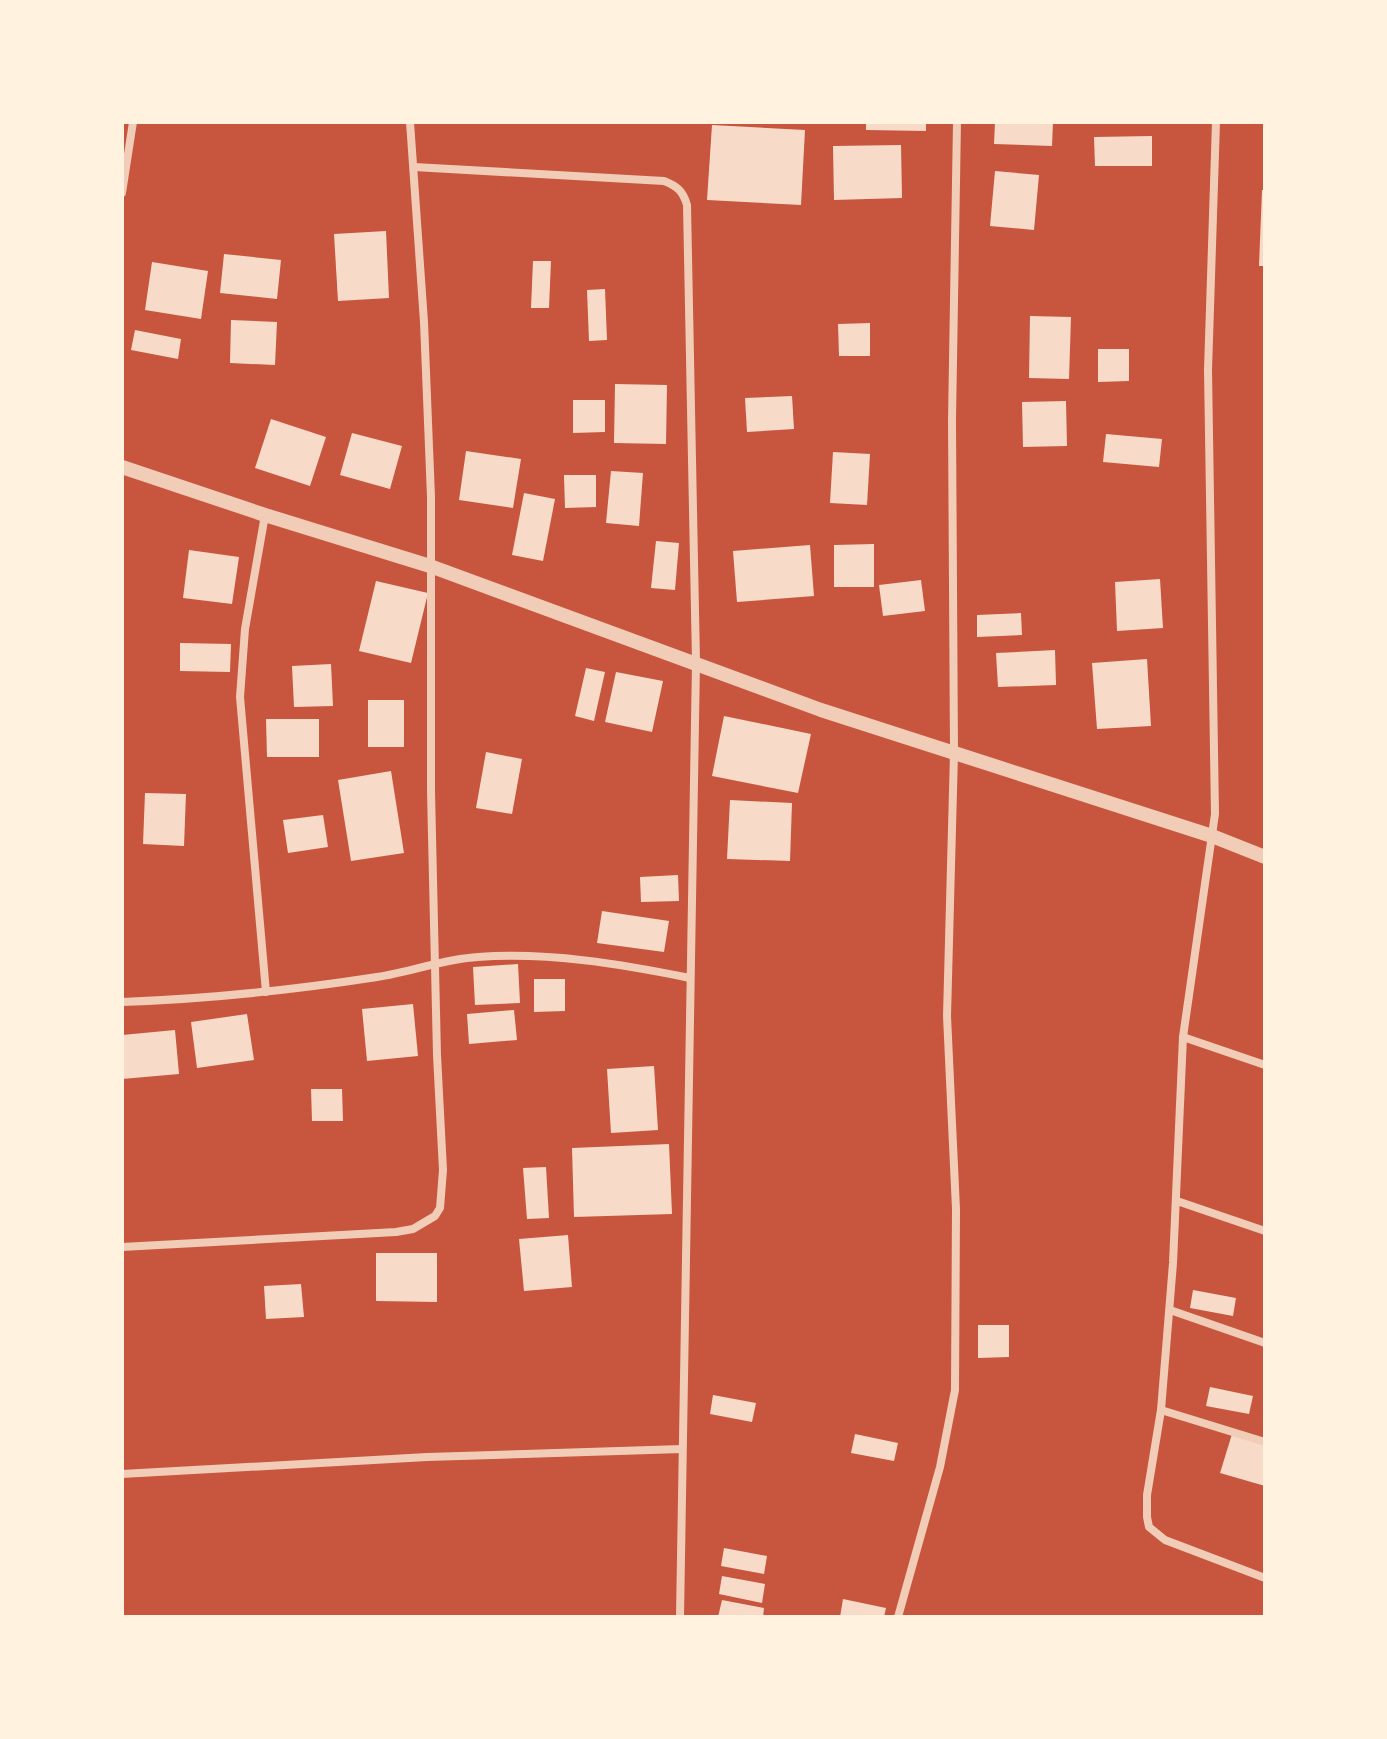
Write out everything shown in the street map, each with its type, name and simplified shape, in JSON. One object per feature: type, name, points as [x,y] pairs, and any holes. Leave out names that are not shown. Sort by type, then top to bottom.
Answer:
[{"type":"street","points":[[122,193],[133,122]]},
{"type":"street","points":[[122,1247],[396,1232],[426,1223],[440,1208],[443,1170],[431,791],[431,497],[424,322],[410,122]]},
{"type":"street","points":[[898,1617],[940,1467],[955,1390],[956,1209],[947,1016],[954,753],[952,420],[957,122]]},
{"type":"street","points":[[1216,122],[1208,370],[1215,814],[1183,1037],[1170,1310],[1161,1410],[1147,1495],[1149,1527],[1165,1540],[1265,1578]]},
{"type":"street","points":[[414,167],[664,181],[684,193],[689,221],[696,662],[680,1617]]},
{"type":"street","points":[[122,467],[430,566],[821,710],[1212,836],[1265,857]]},
{"type":"street","points":[[265,515],[245,629],[240,697],[266,992]]},
{"type":"street","points":[[122,1002],[266,992],[394,974],[436,962],[480,956],[545,957],[612,963],[690,978]]},
{"type":"street","points":[[1183,1037],[1265,1065]]},
{"type":"street","points":[[1177,1201],[1265,1231]]},
{"type":"street","points":[[1170,1310],[1265,1343]]},
{"type":"street","points":[[1161,1410],[1265,1442]]},
{"type":"street","points":[[122,1474],[427,1457],[682,1449]]},
{"type":"building","points":[[866,122],[926,122],[926,131],[866,130]]},
{"type":"building","points":[[995,122],[1053,122],[1052,146],[994,144]]},
{"type":"building","points":[[712,125],[805,130],[801,205],[707,200]]},
{"type":"building","points":[[1152,136],[1152,166],[1095,166],[1094,137]]},
{"type":"building","points":[[901,145],[902,198],[834,200],[833,146]]},
{"type":"building","points":[[995,171],[1039,175],[1034,230],[990,226]]},
{"type":"building","points":[[1262,190],[1265,190],[1265,266],[1259,266]]},
{"type":"building","points":[[386,231],[389,298],[338,301],[334,234]]},
{"type":"building","points":[[224,254],[281,260],[277,299],[220,293]]},
{"type":"building","points":[[533,261],[551,261],[549,308],[531,308]]},
{"type":"building","points":[[152,262],[208,271],[201,319],[145,310]]},
{"type":"building","points":[[605,289],[607,340],[589,341],[587,290]]},
{"type":"building","points":[[1030,316],[1071,317],[1069,379],[1029,378]]},
{"type":"building","points":[[231,320],[277,322],[275,365],[230,363]]},
{"type":"building","points":[[870,323],[870,356],[839,356],[838,324]]},
{"type":"building","points":[[135,330],[181,339],[178,359],[131,350]]},
{"type":"building","points":[[1098,349],[1129,349],[1129,381],[1098,382]]},
{"type":"building","points":[[615,384],[667,385],[666,444],[614,443]]},
{"type":"building","points":[[792,396],[794,429],[747,432],[745,398]]},
{"type":"building","points":[[573,400],[605,400],[605,432],[573,433]]},
{"type":"building","points":[[1066,401],[1067,446],[1023,447],[1022,402]]},
{"type":"building","points":[[271,419],[326,437],[310,486],[255,468]]},
{"type":"building","points":[[352,433],[402,446],[390,489],[340,475]]},
{"type":"building","points":[[1106,434],[1162,439],[1159,467],[1103,462]]},
{"type":"building","points":[[466,451],[521,459],[513,508],[459,500]]},
{"type":"building","points":[[833,452],[870,454],[867,505],[830,503]]},
{"type":"building","points":[[611,471],[643,473],[639,526],[606,523]]},
{"type":"building","points":[[564,475],[596,475],[596,507],[565,508]]},
{"type":"building","points":[[524,493],[555,499],[543,561],[512,555]]},
{"type":"building","points":[[656,541],[679,543],[675,590],[651,588]]},
{"type":"building","points":[[874,544],[874,587],[834,587],[834,545]]},
{"type":"building","points":[[810,545],[814,596],[737,602],[733,551]]},
{"type":"building","points":[[189,550],[239,557],[232,604],[183,598]]},
{"type":"building","points":[[1160,579],[1163,628],[1117,631],[1115,582]]},
{"type":"building","points":[[921,580],[925,611],[883,616],[879,585]]},
{"type":"building","points":[[376,581],[428,593],[411,663],[359,651]]},
{"type":"building","points":[[1021,613],[1022,635],[977,637],[977,615]]},
{"type":"building","points":[[180,643],[231,644],[230,672],[180,671]]},
{"type":"building","points":[[1055,650],[1056,685],[998,687],[996,653]]},
{"type":"building","points":[[1147,659],[1151,726],[1097,729],[1092,663]]},
{"type":"building","points":[[331,664],[333,706],[294,707],[292,666]]},
{"type":"building","points":[[586,668],[605,672],[594,721],[575,716]]},
{"type":"building","points":[[616,672],[663,681],[652,732],[605,722]]},
{"type":"building","points":[[368,700],[404,700],[404,747],[368,747]]},
{"type":"building","points":[[724,716],[811,734],[798,793],[712,776]]},
{"type":"building","points":[[266,719],[319,719],[319,757],[267,757]]},
{"type":"building","points":[[486,752],[522,759],[512,814],[476,808]]},
{"type":"building","points":[[391,771],[404,853],[351,861],[338,780]]},
{"type":"building","points":[[145,793],[186,794],[184,846],[143,844]]},
{"type":"building","points":[[730,800],[792,803],[790,861],[727,859]]},
{"type":"building","points":[[323,815],[328,847],[288,853],[283,820]]},
{"type":"building","points":[[678,875],[679,901],[641,902],[640,877]]},
{"type":"building","points":[[602,911],[669,921],[664,952],[597,943]]},
{"type":"building","points":[[518,964],[520,1003],[475,1005],[473,967]]},
{"type":"building","points":[[534,979],[565,979],[565,1011],[534,1012]]},
{"type":"building","points":[[413,1004],[418,1056],[367,1061],[362,1009]]},
{"type":"building","points":[[514,1010],[517,1040],[469,1044],[467,1014]]},
{"type":"building","points":[[247,1014],[254,1060],[197,1068],[191,1022]]},
{"type":"building","points":[[175,1030],[179,1074],[122,1079],[122,1035]]},
{"type":"building","points":[[654,1066],[658,1130],[611,1133],[607,1069]]},
{"type":"building","points":[[311,1089],[342,1089],[343,1121],[312,1121]]},
{"type":"building","points":[[669,1144],[672,1214],[574,1217],[572,1148]]},
{"type":"building","points":[[546,1167],[549,1218],[527,1219],[523,1168]]},
{"type":"building","points":[[568,1235],[572,1287],[524,1291],[519,1239]]},
{"type":"building","points":[[376,1253],[437,1253],[437,1302],[376,1301]]},
{"type":"building","points":[[301,1284],[304,1317],[266,1319],[264,1286]]},
{"type":"building","points":[[1193,1290],[1236,1298],[1233,1316],[1190,1308]]},
{"type":"building","points":[[978,1325],[1009,1325],[1009,1357],[978,1358]]},
{"type":"building","points":[[1210,1387],[1253,1396],[1249,1414],[1206,1406]]},
{"type":"building","points":[[713,1395],[756,1403],[752,1422],[710,1414]]},
{"type":"building","points":[[855,1434],[898,1443],[894,1461],[851,1453]]},
{"type":"building","points":[[1232,1434],[1265,1443],[1265,1486],[1220,1473]]},
{"type":"building","points":[[724,1548],[767,1556],[764,1574],[721,1566]]},
{"type":"building","points":[[722,1576],[765,1584],[762,1603],[719,1594]]},
{"type":"building","points":[[843,1599],[886,1608],[884,1617],[840,1617]]},
{"type":"building","points":[[722,1600],[764,1608],[763,1617],[718,1617]]}]
